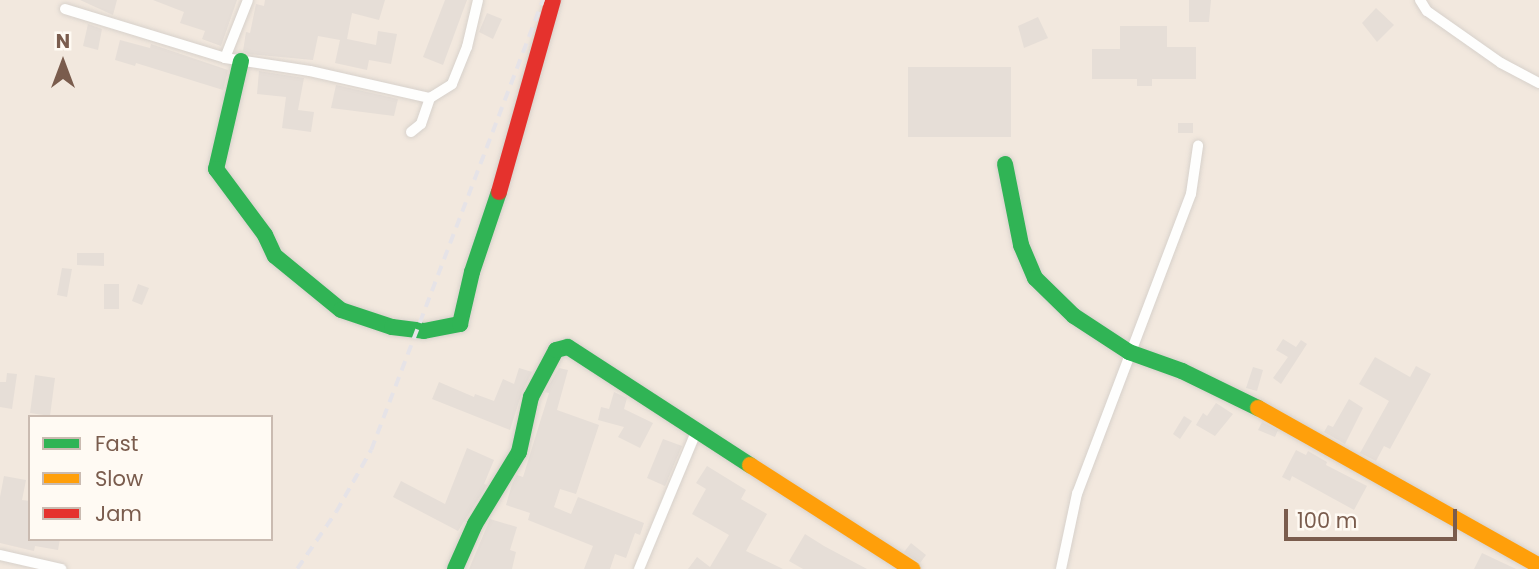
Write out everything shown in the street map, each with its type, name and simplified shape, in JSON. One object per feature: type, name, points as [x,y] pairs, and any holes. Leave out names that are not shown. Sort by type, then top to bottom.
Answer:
[{"type":"street","points":[[248,0],[233,60],[216,169],[265,234],[275,257],[341,310],[392,327],[424,331],[460,324],[472,272],[489,229],[553,0]]},
{"type":"street","points":[[411,132],[421,124],[430,98],[452,84],[467,47],[478,0]]},
{"type":"street","points":[[1420,0],[1427,11],[1501,63],[1539,83]]},
{"type":"street","points":[[65,9],[233,60],[310,71],[430,98]]},
{"type":"street","points":[[1061,569],[1077,494],[1191,194],[1198,146]]},
{"type":"street","points":[[1004,164],[1021,245],[1035,278],[1073,316],[1129,352],[1182,372],[1276,417],[1539,566]]},
{"type":"street","points":[[455,569],[475,524],[519,453],[531,397],[556,351],[568,347],[698,430],[783,489],[912,569]]},
{"type":"street","points":[[639,569],[698,430]]},
{"type":"street","points":[[0,555],[61,569]]},
{"type":"shaded area","points":[[0,0],[1539,0],[1539,569],[0,569]]},
{"type":"building","points":[[80,0],[117,0],[113,15]]},
{"type":"building","points":[[153,0],[237,0],[221,46],[202,39],[205,31],[180,23],[184,12]]},
{"type":"building","points":[[265,0],[385,0],[379,20],[352,13],[347,39],[376,45],[378,31],[397,34],[391,64],[369,60],[367,70],[335,63],[340,40],[318,36],[313,60],[248,54],[243,51],[246,32],[250,33],[256,4],[264,6]]},
{"type":"building","points":[[445,0],[467,0],[443,65],[423,57]]},
{"type":"building","points":[[1189,0],[1211,0],[1209,22],[1189,22]]},
{"type":"building","points":[[1376,8],[1394,25],[1377,42],[1362,23]]},
{"type":"building","points":[[487,13],[502,19],[493,39],[479,32]]},
{"type":"building","points":[[1038,17],[1048,38],[1024,48],[1018,26]]},
{"type":"building","points":[[88,24],[102,29],[98,50],[83,46]]},
{"type":"building","points":[[1120,26],[1167,26],[1167,47],[1196,47],[1196,79],[1152,79],[1152,86],[1137,86],[1137,79],[1092,79],[1092,49],[1120,49]]},
{"type":"building","points":[[120,40],[150,48],[151,44],[228,70],[223,90],[136,63],[135,66],[115,60]]},
{"type":"building","points":[[908,67],[1011,67],[1011,137],[908,137]]},
{"type":"building","points":[[259,71],[304,78],[298,110],[314,112],[311,132],[282,128],[286,97],[257,94]]},
{"type":"building","points":[[336,85],[398,99],[394,116],[331,108]]},
{"type":"building","points":[[1178,123],[1193,123],[1193,133],[1178,133]]},
{"type":"building","points":[[77,253],[104,253],[104,266],[77,265]]},
{"type":"building","points":[[62,268],[72,269],[67,297],[57,295]]},
{"type":"building","points":[[104,284],[119,284],[119,309],[104,309]]},
{"type":"building","points":[[138,284],[149,288],[142,305],[132,301]]},
{"type":"building","points":[[1283,339],[1296,347],[1301,340],[1307,344],[1281,384],[1273,378],[1288,357],[1276,350]]},
{"type":"building","points":[[1375,357],[1410,377],[1416,366],[1431,374],[1390,449],[1384,446],[1376,461],[1360,453],[1389,401],[1359,384]]},
{"type":"building","points":[[1253,367],[1263,370],[1257,391],[1246,388]]},
{"type":"building","points":[[519,368],[532,372],[522,392],[510,430],[432,399],[439,382],[474,397],[475,394],[494,401],[503,379],[514,384]]},
{"type":"building","points":[[559,368],[568,370],[557,410],[599,425],[576,494],[560,489],[554,507],[571,514],[578,497],[644,523],[640,535],[635,533],[626,558],[615,554],[610,569],[584,569],[593,546],[528,520],[530,513],[506,505],[517,475],[523,477],[549,393],[545,392]]},
{"type":"building","points":[[7,373],[17,374],[12,409],[0,407],[0,382],[6,382]]},
{"type":"building","points":[[35,375],[55,378],[50,415],[30,413]]},
{"type":"building","points":[[614,392],[627,398],[624,409],[653,423],[640,448],[618,437],[624,427],[598,420],[601,407],[609,409]]},
{"type":"building","points":[[1349,399],[1363,408],[1345,444],[1324,432],[1328,425],[1333,427]]},
{"type":"building","points":[[1216,403],[1233,414],[1215,436],[1196,425],[1203,413],[1207,416]]},
{"type":"building","points":[[1184,416],[1192,421],[1180,439],[1173,434]]},
{"type":"building","points":[[1262,422],[1278,430],[1275,437],[1258,430]]},
{"type":"building","points":[[663,439],[682,446],[665,486],[647,478]]},
{"type":"building","points":[[467,448],[494,460],[484,484],[487,485],[458,531],[393,497],[401,481],[445,504]]},
{"type":"building","points":[[1296,450],[1306,455],[1308,451],[1327,462],[1326,465],[1367,486],[1354,510],[1292,476],[1290,481],[1282,477]]},
{"type":"building","points":[[707,466],[746,490],[741,499],[767,514],[746,551],[783,569],[688,569],[697,557],[710,567],[729,535],[692,514],[706,489],[696,483]]},
{"type":"building","points":[[4,476],[26,480],[22,500],[28,501],[28,541],[60,541],[58,550],[35,546],[34,551],[0,543],[0,497]]},
{"type":"building","points":[[490,519],[517,527],[510,550],[516,552],[512,569],[469,569]]},
{"type":"building","points":[[805,534],[867,569],[803,569],[789,561]]},
{"type":"building","points":[[911,543],[926,555],[920,563],[904,552]]},
{"type":"building","points":[[1482,553],[1516,569],[1474,569]]},
{"type":"railway","points":[[297,569],[336,512],[371,450],[543,0]]},
{"type":"traffic: fast","points":[[241,61],[216,169],[265,235],[275,256],[341,310],[392,327],[424,331],[460,324],[472,272],[499,192]]},
{"type":"traffic: fast","points":[[1005,164],[1021,245],[1035,278],[1074,316],[1129,352],[1182,371],[1258,408]]},
{"type":"traffic: fast","points":[[455,569],[475,524],[519,452],[531,397],[556,350],[568,347],[750,465]]},
{"type":"traffic: slow","points":[[1258,408],[1539,566]]},
{"type":"traffic: slow","points":[[750,465],[912,569]]},
{"type":"traffic: jam","points":[[499,192],[553,0]]}]
